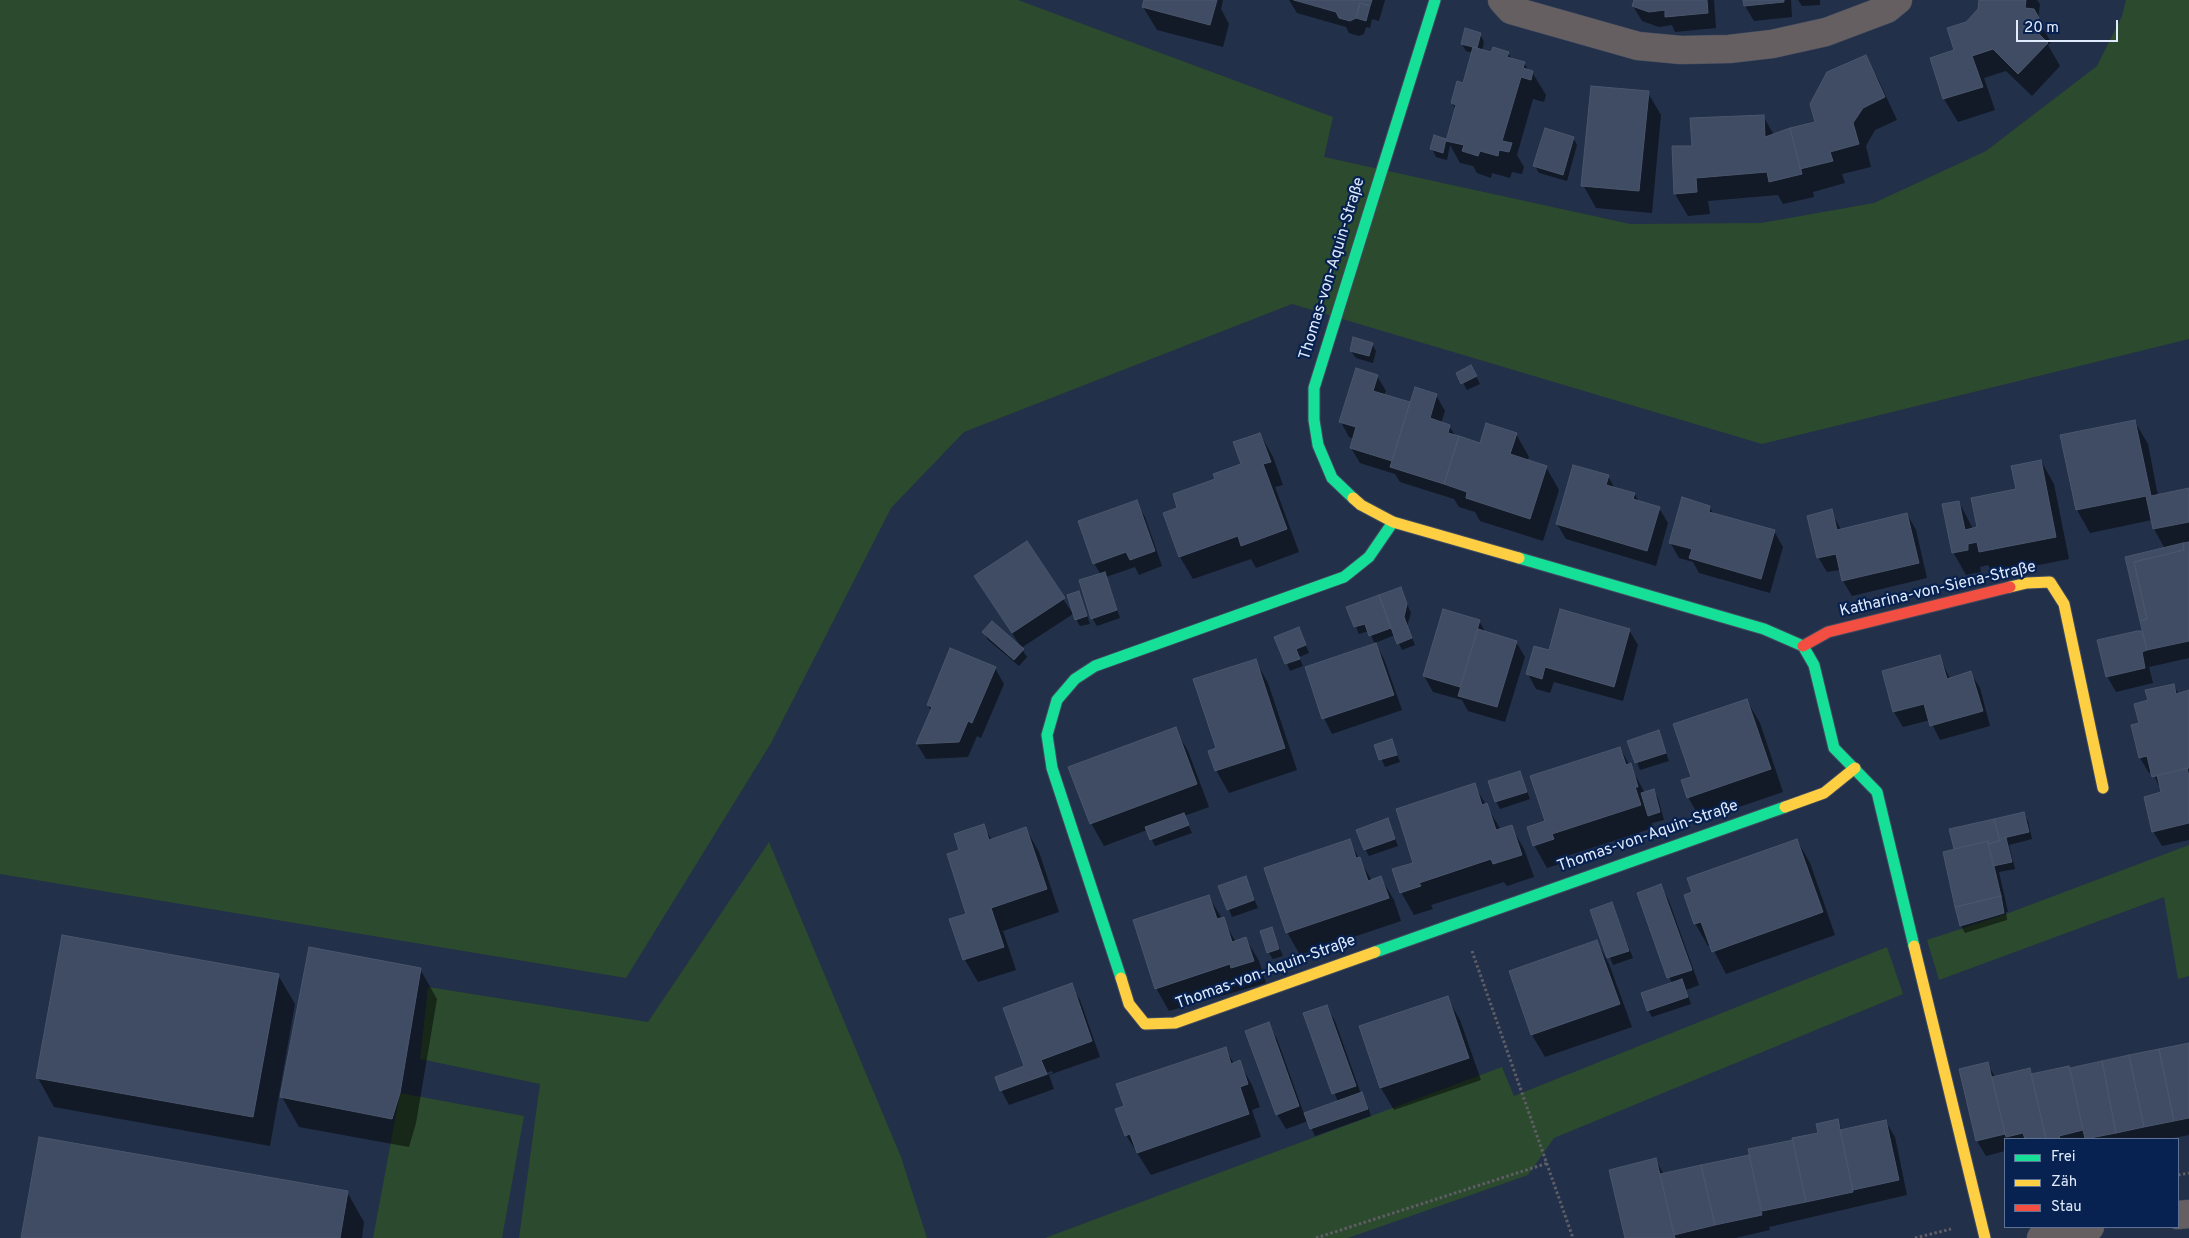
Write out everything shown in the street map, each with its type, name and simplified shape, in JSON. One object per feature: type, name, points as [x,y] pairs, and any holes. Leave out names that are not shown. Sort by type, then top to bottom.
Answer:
[{"type":"street","name":"Thomas-von-Aquin-Straße","points":[[1435,0],[1314,388],[1314,420],[1318,445],[1332,478],[1361,505],[1393,522],[1764,629],[1803,646]]},
{"type":"street","points":[[1502,0],[1511,10],[1638,46],[1682,50],[1729,49],[1772,44],[1817,34],[1887,9],[1898,0]]},
{"type":"street","name":"Thomas-von-Aquin-Straße","points":[[1393,522],[1369,557],[1344,577],[1095,666],[1075,679],[1057,700],[1047,735],[1052,768],[1129,1004],[1145,1024],[1175,1023],[1461,920],[1824,793],[1855,768]]},
{"type":"street","name":"Katharina-von-Siena-Straße","points":[[1803,646],[1828,632],[2027,583],[2050,582],[2064,604],[2103,788]]},
{"type":"street","points":[[1803,646],[1814,665],[1834,748],[1876,792],[1985,1238]]},
{"type":"street","points":[[2041,1238],[2086,1228]]},
{"type":"path","points":[[1461,920],[1573,1238]]},
{"type":"path","points":[[1316,1238],[1548,1163]]},
{"type":"green space","points":[[0,0],[1018,0],[1333,117],[1324,157],[1630,224],[1761,223],[1874,203],[1986,151],[2097,66],[2122,16],[2126,0],[2189,0],[2189,339],[1762,444],[1292,304],[964,432],[891,508],[771,743],[626,978],[0,874]]},
{"type":"green space","points":[[769,842],[901,1157],[927,1238],[519,1238],[540,1084],[420,1059],[428,987],[648,1022]]},
{"type":"green space","points":[[2189,845],[2189,976],[2178,979],[2164,897],[1939,980],[1927,940],[2006,914]]},
{"type":"green space","points":[[1887,947],[1903,994],[1554,1138],[1528,1175],[1348,1238],[1045,1238],[1502,1067],[1514,1096]]},
{"type":"green space","points":[[400,1093],[524,1116],[502,1238],[373,1238]]},
{"type":"building","points":[[1144,0],[1217,0],[1210,25],[1142,7]]},
{"type":"building","points":[[1294,0],[1372,0],[1370,6],[1360,3],[1356,18],[1350,21],[1339,18],[1336,12]]},
{"type":"building","points":[[1634,0],[1707,0],[1708,13],[1665,17],[1665,10],[1649,12],[1632,6]]},
{"type":"building","points":[[1743,0],[1784,0],[1784,2],[1744,6]]},
{"type":"building","points":[[1979,0],[2026,0],[2025,8],[2034,9],[2039,18],[2031,26],[2048,43],[2018,74],[1993,49],[1972,56],[1983,87],[1943,99],[1930,58],[1954,50],[1947,28],[1966,22],[1978,9]]},
{"type":"building","points":[[1360,3],[1370,6],[1366,21],[1356,18]]},
{"type":"building","points":[[1465,28],[1481,33],[1477,48],[1461,44]]},
{"type":"building","points":[[1473,47],[1491,52],[1493,47],[1509,52],[1507,57],[1525,62],[1523,68],[1533,71],[1531,80],[1521,77],[1502,141],[1512,143],[1509,152],[1499,150],[1498,156],[1480,151],[1478,156],[1462,151],[1464,145],[1446,141],[1456,105],[1451,103],[1457,81],[1463,83]]},
{"type":"building","points":[[1866,55],[1885,97],[1863,108],[1853,123],[1859,144],[1830,152],[1833,161],[1800,169],[1790,128],[1815,122],[1810,104],[1827,72]]},
{"type":"building","points":[[1591,86],[1649,91],[1639,191],[1581,186]]},
{"type":"building","points":[[1764,115],[1765,137],[1790,128],[1802,174],[1769,182],[1767,172],[1696,178],[1697,192],[1674,194],[1672,146],[1692,146],[1690,118]]},
{"type":"building","points":[[1545,128],[1574,137],[1563,175],[1533,166]]},
{"type":"building","points":[[1434,135],[1446,139],[1443,153],[1430,149]]},
{"type":"building","points":[[1353,337],[1373,343],[1369,356],[1350,351]]},
{"type":"building","points":[[1471,365],[1477,376],[1461,384],[1456,373]]},
{"type":"building","points":[[1356,368],[1378,375],[1373,391],[1410,402],[1392,461],[1350,448],[1356,427],[1339,422]]},
{"type":"building","points":[[1415,387],[1437,394],[1430,418],[1450,425],[1448,433],[1459,436],[1444,484],[1390,467]]},
{"type":"building","points":[[2135,420],[2151,496],[2189,488],[2189,522],[2153,529],[2146,496],[2076,510],[2060,435]]},
{"type":"building","points":[[1486,423],[1517,433],[1510,454],[1547,466],[1530,519],[1466,498],[1467,492],[1444,484],[1459,436],[1480,443]]},
{"type":"building","points":[[1260,433],[1271,462],[1263,464],[1287,529],[1241,546],[1238,536],[1179,557],[1163,513],[1177,508],[1173,494],[1215,479],[1213,474],[1241,464],[1233,442]]},
{"type":"building","points":[[2041,460],[2056,537],[1979,552],[1977,542],[1968,544],[1968,550],[1952,553],[1942,504],[1959,501],[1965,530],[1977,527],[1971,498],[2016,489],[2011,466]]},
{"type":"building","points":[[1573,465],[1609,475],[1606,485],[1635,493],[1633,499],[1660,507],[1647,551],[1556,524]]},
{"type":"building","points":[[1682,497],[1710,506],[1709,512],[1775,530],[1761,579],[1689,558],[1692,549],[1669,543]]},
{"type":"building","points":[[1137,500],[1155,551],[1130,560],[1126,552],[1093,564],[1078,521]]},
{"type":"building","points":[[1832,509],[1837,530],[1907,513],[1919,563],[1842,581],[1836,554],[1817,558],[1807,516]]},
{"type":"building","points":[[1027,541],[1065,598],[1012,633],[974,576]]},
{"type":"building","points":[[2189,542],[2189,641],[2147,650],[2140,621],[2147,619],[2134,562],[2184,550],[2183,543]]},
{"type":"building","points":[[2183,543],[2184,550],[2134,562],[2147,619],[2140,621],[2125,557]]},
{"type":"building","points":[[1105,572],[1117,610],[1091,619],[1079,580]]},
{"type":"building","points":[[1401,587],[1407,604],[1404,617],[1412,638],[1397,644],[1379,595]]},
{"type":"building","points":[[1079,591],[1087,616],[1075,620],[1067,595]]},
{"type":"building","points":[[1379,595],[1391,628],[1369,636],[1365,624],[1354,627],[1346,607]]},
{"type":"building","points":[[1443,609],[1480,620],[1460,687],[1423,676]]},
{"type":"building","points":[[1560,609],[1630,629],[1614,687],[1545,667],[1542,679],[1526,674],[1534,646],[1549,650]]},
{"type":"building","points":[[992,621],[1024,649],[1014,660],[982,632]]},
{"type":"building","points":[[1299,627],[1306,645],[1296,649],[1300,659],[1285,664],[1274,637]]},
{"type":"building","points":[[1478,629],[1517,641],[1497,707],[1458,696]]},
{"type":"building","points":[[2142,631],[2147,650],[2142,652],[2145,668],[2106,677],[2097,640]]},
{"type":"building","points":[[1376,643],[1394,695],[1322,719],[1305,667]]},
{"type":"building","points":[[950,648],[996,667],[972,723],[968,721],[959,742],[916,744],[932,707],[927,705]]},
{"type":"building","points":[[1940,655],[1947,679],[1971,671],[1983,711],[1930,726],[1924,704],[1893,712],[1882,671]]},
{"type":"building","points":[[1256,659],[1285,748],[1215,771],[1208,751],[1216,748],[1193,679]]},
{"type":"building","points":[[2174,684],[2176,694],[2189,690],[2189,768],[2152,777],[2147,756],[2139,758],[2131,725],[2139,723],[2134,704],[2148,700],[2145,690]]},
{"type":"building","points":[[1747,699],[1771,769],[1687,798],[1681,780],[1691,777],[1673,724]]},
{"type":"building","points":[[1176,727],[1197,784],[1090,824],[1068,767]]},
{"type":"building","points":[[1659,730],[1666,753],[1635,763],[1627,741]]},
{"type":"building","points":[[1392,739],[1397,755],[1379,760],[1374,745]]},
{"type":"building","points":[[1620,747],[1626,765],[1631,763],[1638,787],[1635,787],[1641,805],[1552,834],[1554,839],[1533,846],[1527,827],[1545,821],[1530,776]]},
{"type":"building","points":[[2187,768],[2189,776],[2189,823],[2152,832],[2144,797],[2161,792],[2157,775]]},
{"type":"building","points":[[1520,771],[1527,792],[1495,802],[1488,781]]},
{"type":"building","points":[[1475,783],[1482,805],[1487,803],[1496,830],[1512,825],[1522,855],[1493,864],[1491,859],[1419,883],[1421,886],[1400,893],[1392,869],[1413,863],[1396,809]]},
{"type":"building","points":[[1654,789],[1660,812],[1648,816],[1641,793]]},
{"type":"building","points":[[2024,812],[2029,832],[1999,839],[1994,819]]},
{"type":"building","points":[[1184,813],[1189,825],[1150,840],[1145,827]]},
{"type":"building","points":[[1388,818],[1395,839],[1364,850],[1356,830]]},
{"type":"building","points":[[1994,819],[2000,841],[1988,844],[1988,841],[1954,849],[1949,829]]},
{"type":"building","points":[[984,824],[989,840],[1026,827],[1047,889],[991,908],[1004,947],[963,960],[949,919],[966,914],[947,854],[959,850],[954,834]]},
{"type":"building","points":[[2006,838],[2012,862],[1993,866],[1988,844]]},
{"type":"building","points":[[1350,839],[1356,858],[1360,857],[1368,881],[1381,876],[1389,898],[1286,933],[1264,868]]},
{"type":"building","points":[[1797,839],[1823,912],[1712,952],[1701,922],[1694,924],[1684,895],[1692,892],[1687,878]]},
{"type":"building","points":[[1988,841],[2001,896],[1955,907],[1943,852]]},
{"type":"building","points":[[1246,876],[1254,900],[1227,910],[1218,886]]},
{"type":"building","points":[[1661,884],[1692,970],[1667,978],[1637,893]]},
{"type":"building","points":[[1209,895],[1217,919],[1224,917],[1232,942],[1246,937],[1254,961],[1231,968],[1230,964],[1155,989],[1133,920]]},
{"type":"building","points":[[2001,896],[2004,913],[1960,926],[1955,907]]},
{"type":"building","points":[[1612,902],[1629,951],[1607,958],[1590,910]]},
{"type":"building","points":[[1272,927],[1279,949],[1267,953],[1260,931]]},
{"type":"building","points":[[62,935],[279,974],[253,1117],[36,1078]]},
{"type":"building","points":[[1597,940],[1620,1004],[1531,1035],[1509,971]]},
{"type":"building","points":[[309,947],[421,968],[400,1093],[392,1119],[280,1097]]},
{"type":"building","points":[[1682,979],[1688,997],[1647,1011],[1641,993]]},
{"type":"building","points":[[1072,983],[1092,1041],[1041,1060],[1047,1074],[1000,1091],[995,1077],[1024,1066],[1003,1008]]},
{"type":"building","points":[[1448,996],[1469,1058],[1380,1088],[1359,1026]]},
{"type":"building","points":[[1327,1005],[1356,1086],[1332,1094],[1303,1013]]},
{"type":"building","points":[[1269,1022],[1299,1106],[1276,1115],[1245,1031]]},
{"type":"building","points":[[2189,1043],[2189,1118],[2174,1121],[2159,1049]]},
{"type":"building","points":[[1226,1047],[1231,1064],[1240,1060],[1248,1084],[1240,1087],[1249,1114],[1137,1153],[1130,1134],[1125,1136],[1115,1109],[1124,1106],[1116,1084]]},
{"type":"building","points":[[2159,1049],[2174,1121],[2144,1127],[2129,1055]]},
{"type":"building","points":[[2129,1055],[2144,1127],[2116,1133],[2102,1061]]},
{"type":"building","points":[[2102,1061],[2116,1133],[2085,1138],[2070,1068]]},
{"type":"building","points":[[1988,1062],[2005,1134],[1976,1141],[1959,1069]]},
{"type":"building","points":[[2069,1066],[2083,1130],[2059,1136],[2060,1138],[2046,1138],[2031,1074]]},
{"type":"building","points":[[2030,1068],[2046,1138],[2025,1138],[2023,1133],[2006,1137],[1992,1077]]},
{"type":"building","points":[[1362,1092],[1368,1109],[1310,1129],[1304,1113]]},
{"type":"building","points":[[1838,1119],[1853,1192],[1806,1202],[1792,1138],[1818,1133],[1816,1124]]},
{"type":"building","points":[[1886,1120],[1899,1180],[1853,1190],[1840,1130]]},
{"type":"building","points":[[39,1137],[348,1191],[340,1238],[21,1238]]},
{"type":"building","points":[[1793,1140],[1806,1202],[1762,1211],[1748,1149]]},
{"type":"building","points":[[1749,1155],[1762,1215],[1715,1225],[1701,1165]]},
{"type":"building","points":[[1656,1158],[1675,1238],[1625,1238],[1609,1170]]},
{"type":"building","points":[[1701,1165],[1715,1225],[1674,1235],[1660,1174]]},
{"type":"traffic: fast","points":[[1353,498],[1332,478],[1318,445],[1314,420],[1314,388],[1435,0]]},
{"type":"traffic: fast","points":[[1121,978],[1052,768],[1047,735],[1057,700],[1075,679],[1095,666],[1344,577],[1369,557],[1393,522]]},
{"type":"traffic: fast","points":[[1519,558],[1764,629],[1803,646],[1814,665],[1834,748],[1877,792],[1914,946]]},
{"type":"traffic: fast","points":[[1375,952],[1785,807]]},
{"type":"traffic: slow","points":[[1353,498],[1361,505],[1393,522],[1519,558]]},
{"type":"traffic: slow","points":[[2010,587],[2027,583],[2050,582],[2064,604],[2103,788]]},
{"type":"traffic: slow","points":[[1785,807],[1824,793],[1855,768]]},
{"type":"traffic: slow","points":[[1914,946],[1985,1238]]},
{"type":"traffic: slow","points":[[1121,978],[1129,1004],[1145,1024],[1175,1023],[1375,952]]},
{"type":"traffic: jam","points":[[1803,646],[1828,632],[2010,587]]}]
